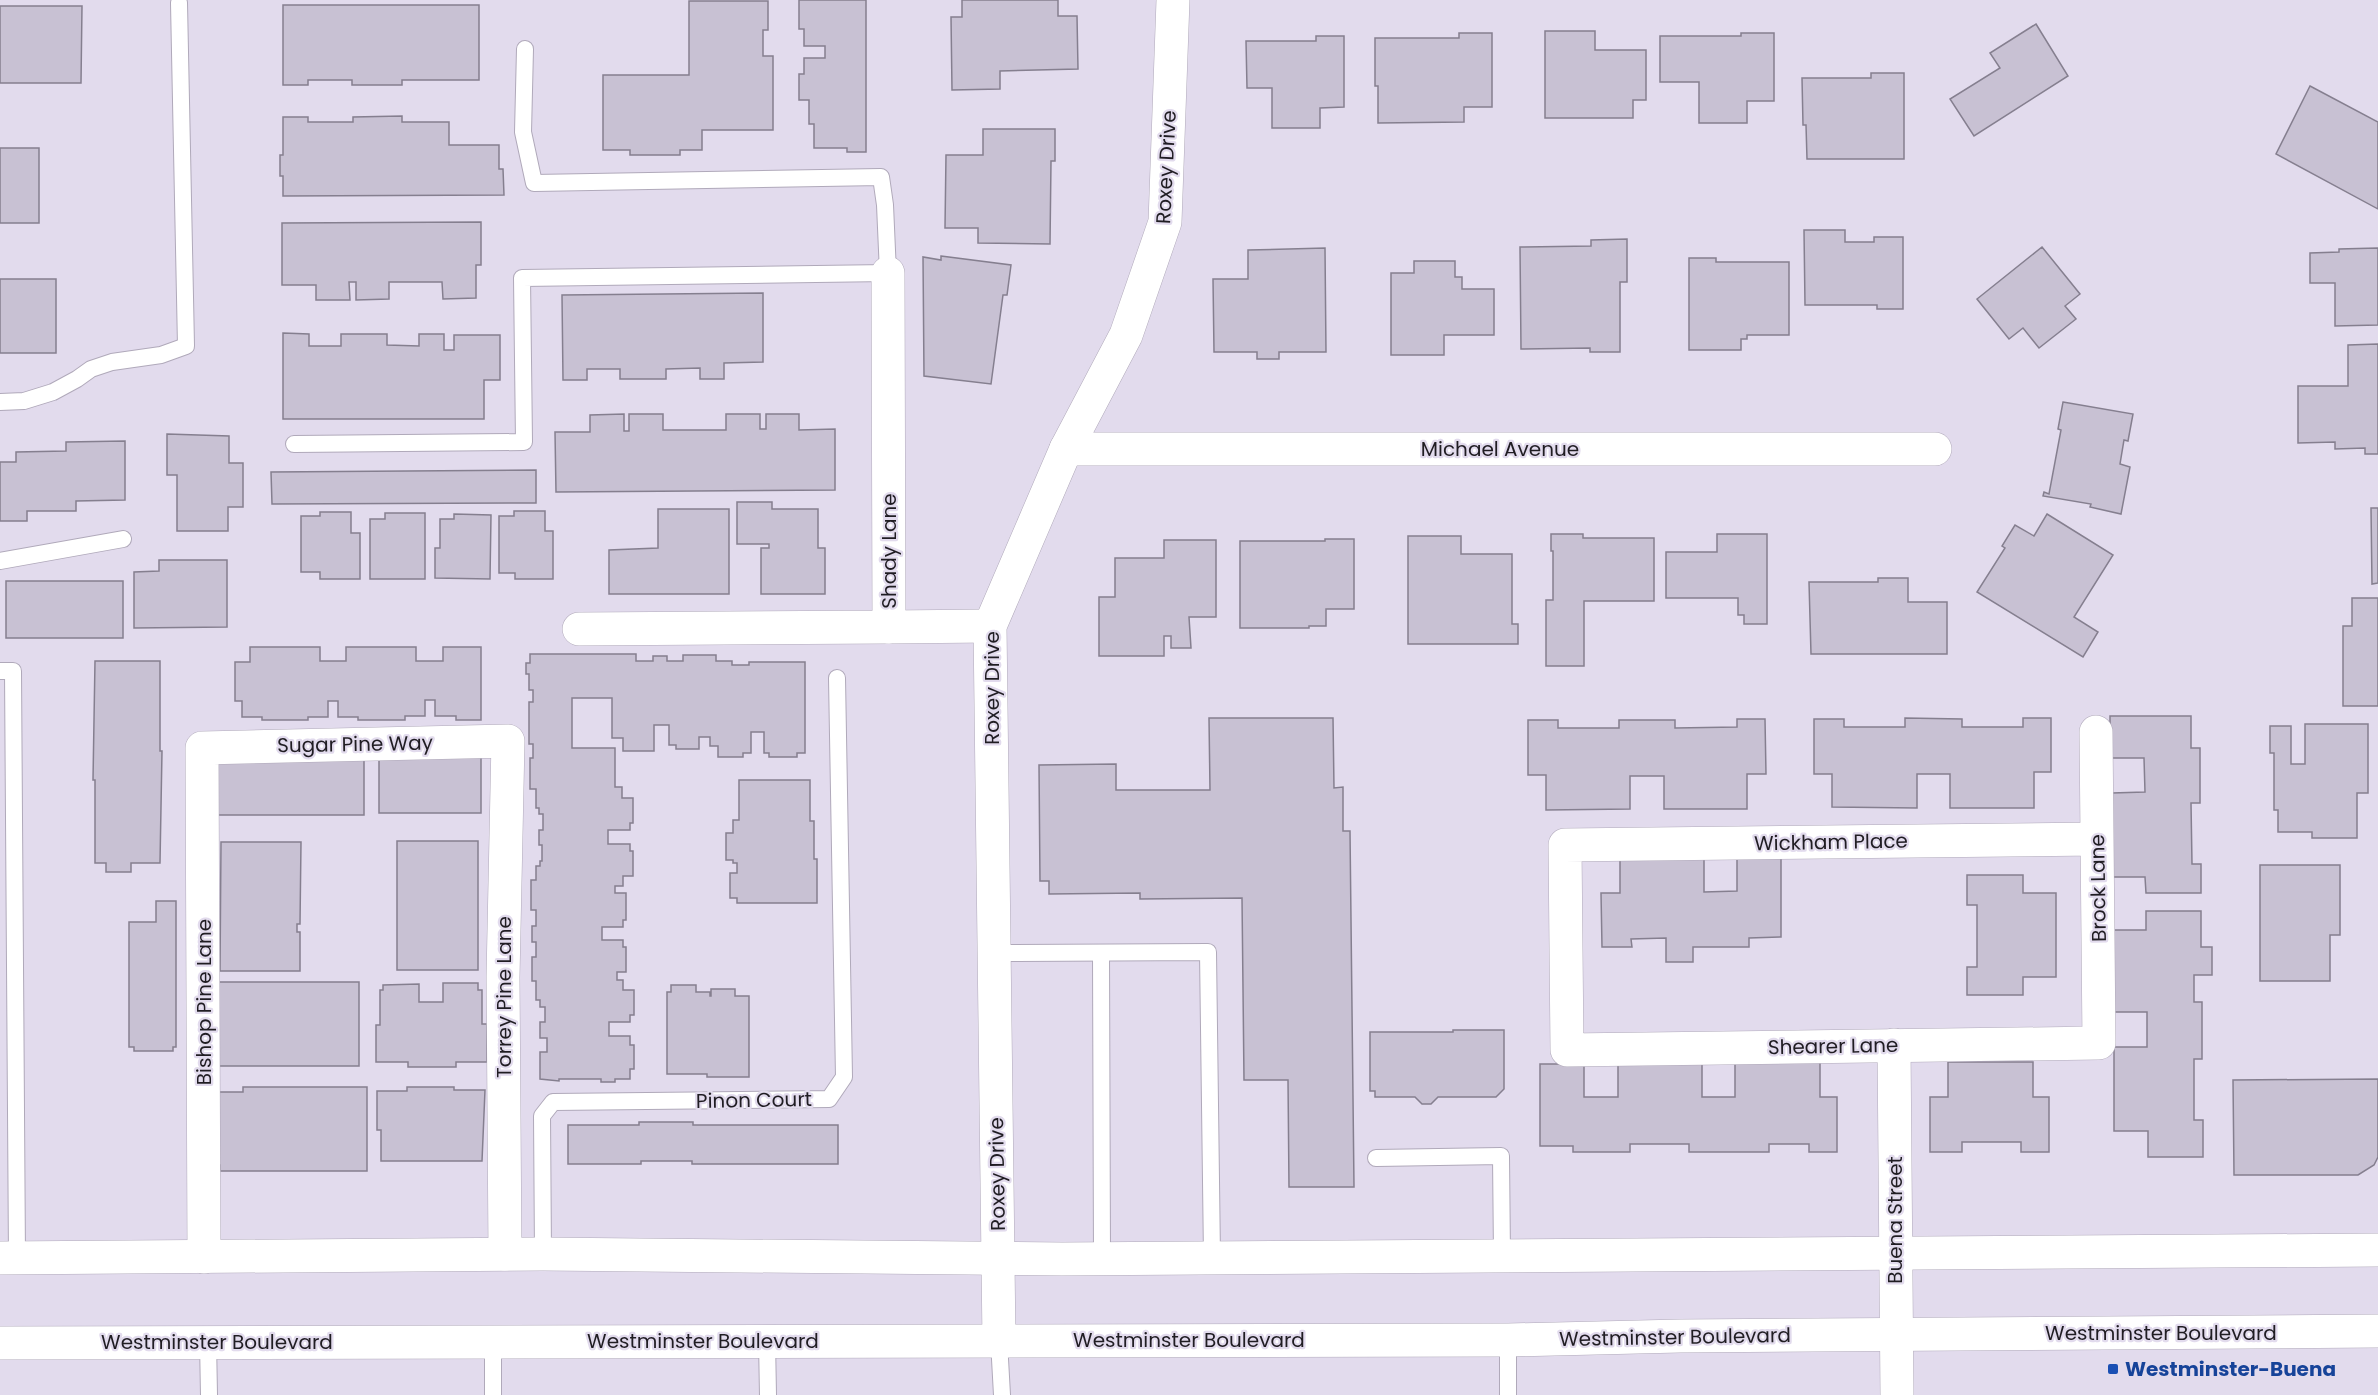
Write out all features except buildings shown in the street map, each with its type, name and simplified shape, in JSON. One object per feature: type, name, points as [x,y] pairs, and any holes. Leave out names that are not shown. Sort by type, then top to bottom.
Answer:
[{"type":"street","name":"Roxey Drive","points":[[999,1341],[990,626],[1066,449],[1126,334],[1166,222],[1173,0]]},
{"type":"street","name":"Shady Lane","points":[[579,628],[889,627],[888,273]]},
{"type":"street","name":"Michael Avenue","points":[[1066,449],[1935,449]]},
{"type":"street","points":[[889,627],[990,626]]},
{"type":"street","name":"Brock Lane","points":[[2096,732],[2099,1043]]},
{"type":"street","name":"Sugar Pine Way","points":[[202,748],[508,741]]},
{"type":"street","name":"Torrey Pine Lane","points":[[505,1254],[503,977],[508,741]]},
{"type":"street","name":"Bishop Pine Lane","points":[[202,748],[204,1257]]},
{"type":"street","name":"Wickham Place","points":[[1567,1050],[1565,845],[2097,839]]},
{"type":"street","name":"Shearer Lane","points":[[1567,1050],[2099,1043]]},
{"type":"street","name":"Buena Street","points":[[1894,1045],[1897,1395]]},
{"type":"street","points":[[8,1258],[543,1254],[998,1259],[2378,1250]]},
{"type":"street","name":"Westminster Boulevard","points":[[0,1343],[1508,1340],[1680,1336],[2378,1331]]},
{"type":"lane","points":[[0,402],[24,401],[53,392],[77,380],[91,369],[112,362],[161,354],[186,346],[179,3]]},
{"type":"lane","points":[[294,444],[524,442],[522,278],[888,273],[885,205],[881,177],[534,183],[523,132],[525,49]]},
{"type":"lane","points":[[0,561],[123,539]]},
{"type":"lane","points":[[0,671],[13,671],[8,1258]]},
{"type":"lane","name":"Pinon Court","points":[[543,1254],[542,1116],[553,1102],[829,1100],[844,1077],[837,678]]},
{"type":"lane","points":[[994,953],[1208,952],[1212,1257]]},
{"type":"lane","points":[[1101,953],[1102,1258]]},
{"type":"lane","points":[[1376,1158],[1501,1156],[1502,1256]]},
{"type":"lane","points":[[1508,1340],[1508,1395]]},
{"type":"lane","points":[[208,1341],[209,1395]]},
{"type":"lane","points":[[493,1341],[493,1395]]},
{"type":"lane","points":[[767,1341],[768,1395]]},
{"type":"lane","points":[[999,1341],[1002,1395]]},
{"type":"place","name":"Westminster-Buena","points":[[2113,1369]]}]
